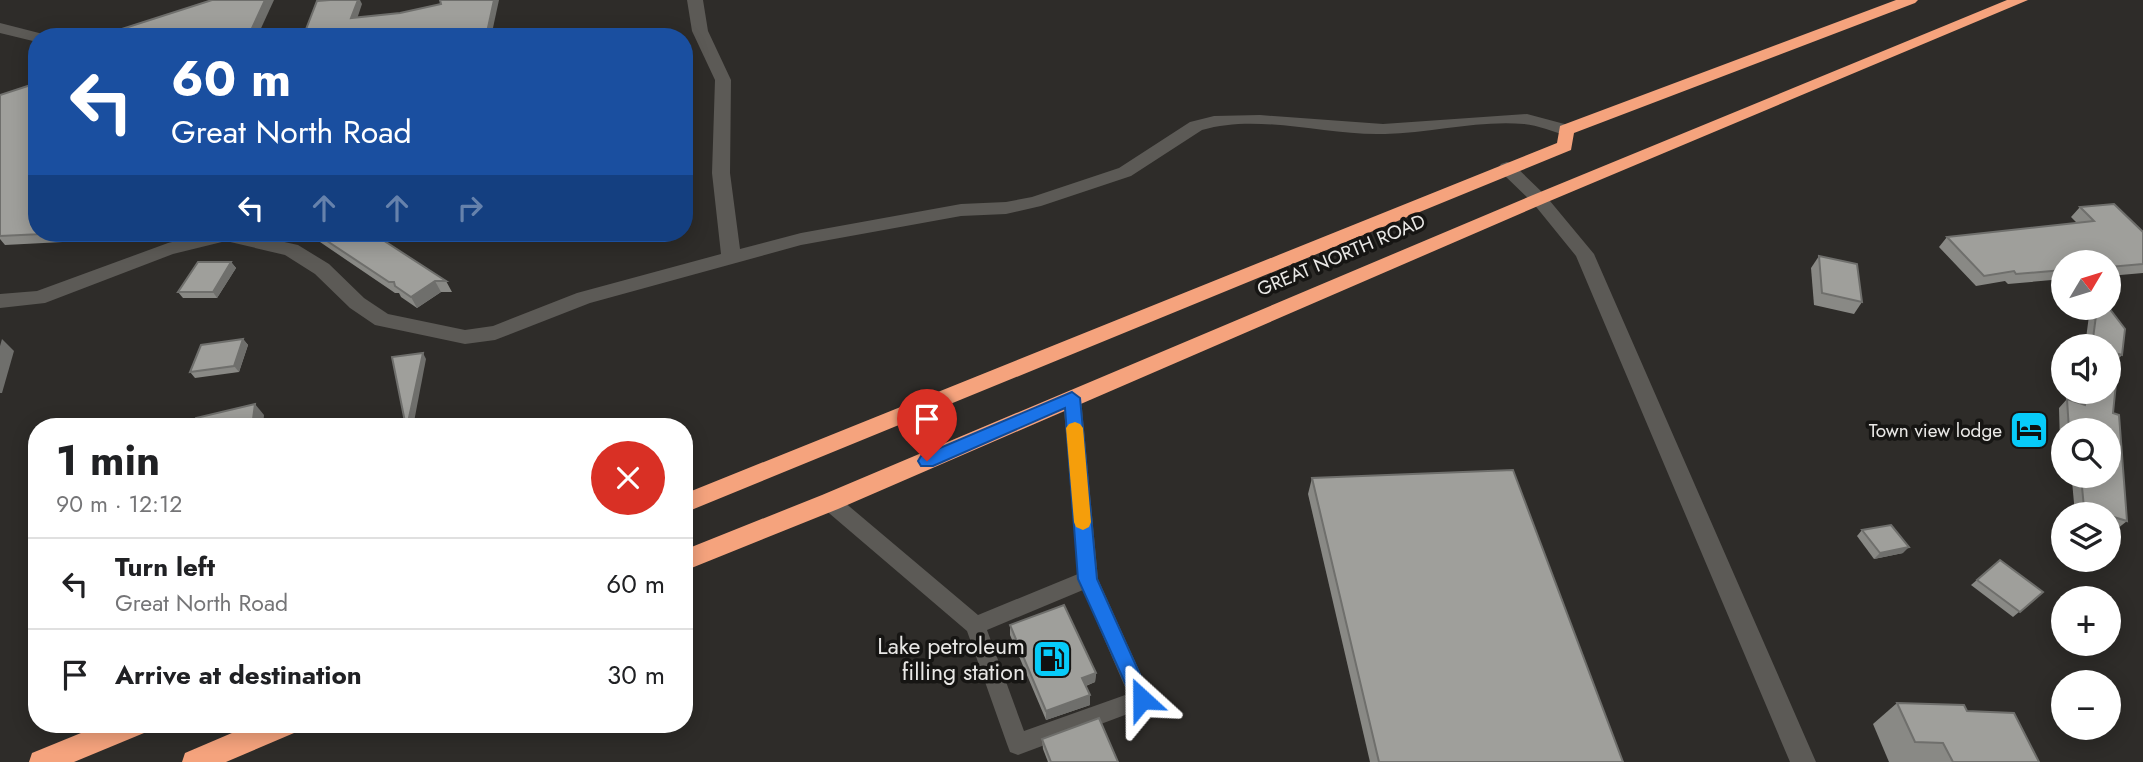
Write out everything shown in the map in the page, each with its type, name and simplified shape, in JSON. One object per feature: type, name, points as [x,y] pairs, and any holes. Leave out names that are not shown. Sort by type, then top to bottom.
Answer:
[{"type":"highway","name":"GREAT NORTH ROAD","points":[[693,500],[1565,146],[1566,130],[1910,0]]},
{"type":"highway","name":"GREAT NORTH ROAD","points":[[693,557],[830,502],[1539,199],[2020,0]]},
{"type":"highway","points":[[42,762],[113,733]]},
{"type":"highway","points":[[195,762],[264,733]]},
{"type":"street","points":[[695,0],[700,31],[723,80],[721,173],[731,257]]},
{"type":"street","points":[[0,28],[28,35]]},
{"type":"street","points":[[260,242],[301,255],[322,269],[357,303],[382,320],[465,337],[495,333],[584,298],[801,239],[864,226],[1035,202],[1125,172],[1196,126],[1214,121],[1261,120],[1383,129],[1527,119],[1566,130]]},
{"type":"street","points":[[1507,168],[1539,199],[1584,254],[1803,762]]},
{"type":"street","points":[[0,301],[38,298],[168,249],[196,242]]},
{"type":"lane","points":[[830,502],[975,625],[1018,744],[1142,699],[1088,579],[1072,398]]},
{"type":"lane","points":[[975,625],[1088,579]]},
{"type":"building","points":[[212,0],[265,0],[252,28],[125,28]]},
{"type":"building","points":[[358,0],[351,18],[400,13],[441,4],[440,0],[494,0],[488,28],[306,28],[317,1]]},
{"type":"building","points":[[28,86],[28,235],[0,236],[0,95]]},
{"type":"building","points":[[2114,204],[2143,232],[2143,264],[2121,266],[2121,250],[2051,250],[2051,271],[2016,274],[2014,271],[1984,276],[1947,237],[2094,221],[2080,207]]},
{"type":"building","points":[[329,242],[386,242],[446,281],[435,281],[411,297],[395,286],[394,282],[389,282]]},
{"type":"building","points":[[1819,256],[1857,264],[1862,302],[1822,293]]},
{"type":"building","points":[[198,262],[231,262],[213,292],[178,292]]},
{"type":"building","points":[[2095,320],[2118,320],[2125,329],[2122,355],[2121,334],[2094,334]]},
{"type":"building","points":[[243,339],[234,366],[190,372],[201,345]]},
{"type":"building","points":[[423,353],[409,418],[404,418],[392,357]]},
{"type":"building","points":[[255,404],[253,418],[196,418]]},
{"type":"building","points":[[2067,404],[2114,404],[2113,413],[2119,415],[2119,418],[2068,418]]},
{"type":"building","points":[[2121,442],[2127,521],[2121,519],[2121,502],[2083,502],[2082,488],[2121,488]]},
{"type":"building","points":[[1513,470],[1623,762],[1379,762],[1312,478]]},
{"type":"building","points":[[1891,525],[1909,547],[1880,553],[1862,530]]},
{"type":"building","points":[[2000,560],[2043,592],[2020,612],[1977,580]]},
{"type":"building","name":"Lake petroleum filling station","points":[[1064,605],[1096,673],[1082,678],[1090,695],[1046,711],[1010,625]]},
{"type":"building","points":[[1897,703],[1964,705],[1967,711],[2014,713],[2039,762],[1953,762],[1943,743],[1915,742]]},
{"type":"building","points":[[1099,718],[1118,762],[1051,762],[1042,739]]},
{"type":"slow traffic","points":[[1075,428],[1083,522]]},
{"type":"place","name":"Town view lodge","points":[[2029,430]]},
{"type":"place","name":"Lake petroleum filling station","points":[[1052,659]]},
{"type":"route","points":[[927,461],[1072,398],[1088,579],[1142,699]]}]
